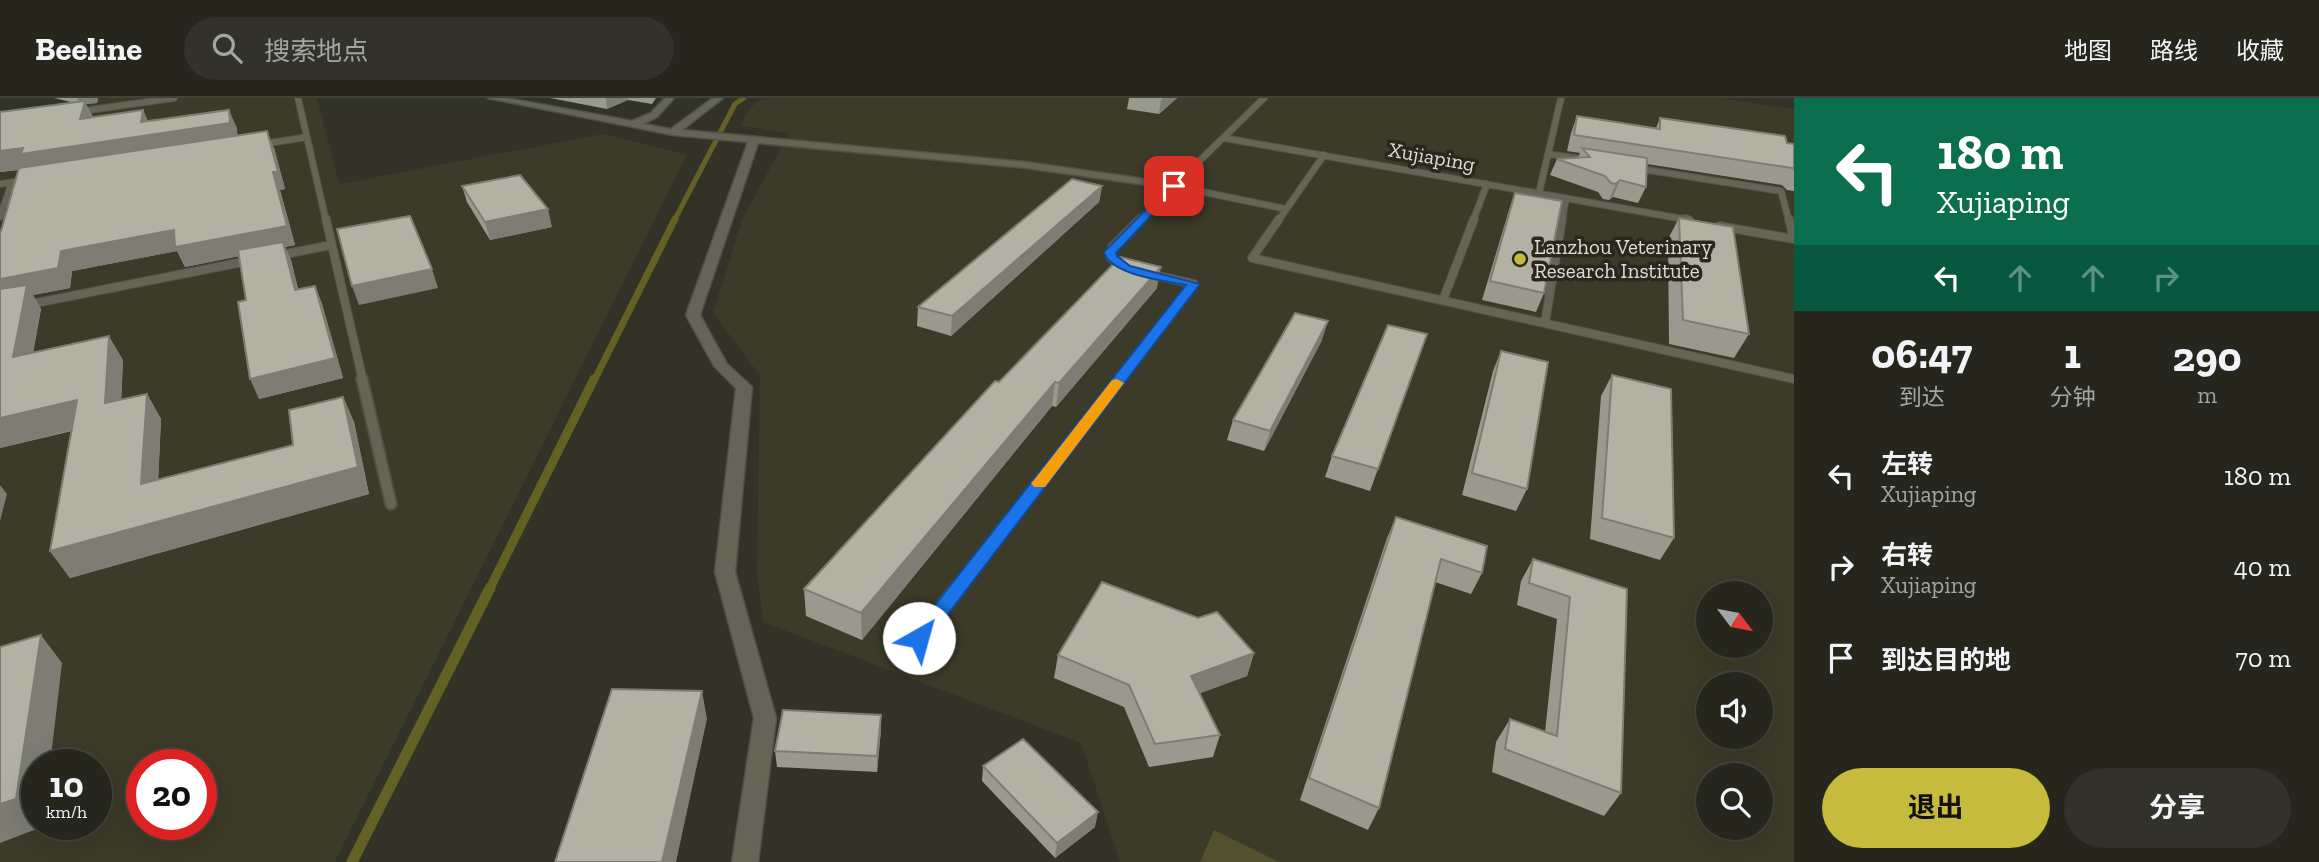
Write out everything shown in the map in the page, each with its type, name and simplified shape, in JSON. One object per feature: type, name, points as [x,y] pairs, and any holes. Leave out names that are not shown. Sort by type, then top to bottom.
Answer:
[{"type":"street","points":[[492,98],[673,132],[1026,164],[1174,186]]},
{"type":"street","points":[[632,125],[654,115],[670,98]]},
{"type":"street","points":[[673,132],[719,98]]},
{"type":"street","points":[[745,138],[693,315],[721,366],[744,387],[725,572],[746,659],[765,718],[745,862]]},
{"type":"lane","points":[[64,113],[174,98]]},
{"type":"lane","points":[[298,98],[391,504]]},
{"type":"lane","points":[[919,638],[1194,284],[1126,268],[1111,258],[1110,252],[1264,98]]},
{"type":"lane","points":[[1539,193],[1561,98]]},
{"type":"lane","points":[[253,145],[307,137]]},
{"type":"lane","name":"Xujiaping","points":[[1224,138],[1700,222]]},
{"type":"lane","points":[[1548,154],[1603,163]]},
{"type":"lane","points":[[1324,155],[1252,258],[1794,379]]},
{"type":"lane","points":[[1630,167],[1781,191],[1794,239],[1713,225]]},
{"type":"lane","points":[[0,184],[39,178]]},
{"type":"lane","points":[[0,216],[12,182]]},
{"type":"lane","points":[[1443,300],[1487,184]]},
{"type":"lane","points":[[1174,186],[1286,209]]},
{"type":"lane","points":[[1545,323],[1566,198]]},
{"type":"lane","points":[[0,310],[331,244]]},
{"type":"shaded area","points":[[105,98],[317,98],[339,184],[603,134],[687,155],[335,862],[0,862],[0,112]]},
{"type":"shaded area","points":[[768,98],[1719,98],[1794,109],[1794,862],[1120,862],[1081,743],[763,622],[757,572],[760,376],[713,313],[742,220],[789,133],[741,126],[744,116],[757,101]]},
{"type":"shaded area","points":[[1214,830],[1279,862],[1200,862]]},
{"type":"building","points":[[85,101],[80,119],[143,110],[141,122],[229,110],[230,123],[21,154],[23,148],[0,151],[0,112]]},
{"type":"building","points":[[1577,116],[1660,129],[1660,118],[1785,136],[1787,143],[1794,144],[1794,170],[1574,135]]},
{"type":"building","points":[[267,131],[278,172],[273,172],[287,226],[175,247],[174,230],[61,251],[58,268],[0,279],[0,231],[19,168]]},
{"type":"building","points":[[1582,148],[1647,158],[1646,187],[1620,180],[1616,184],[1611,183],[1605,176],[1557,159],[1590,157]]},
{"type":"building","points":[[520,175],[548,209],[485,222],[462,186]]},
{"type":"building","points":[[1072,179],[1102,186],[952,316],[918,307]]},
{"type":"building","name":"Lanzhou Veterinary Research Institute","points":[[1515,193],[1562,201],[1544,293],[1490,281]]},
{"type":"building","points":[[410,216],[432,269],[352,286],[337,229]]},
{"type":"building","points":[[1679,218],[1733,227],[1749,334],[1683,320]]},
{"type":"building","points":[[283,242],[295,290],[315,286],[335,358],[250,379],[238,302],[246,300],[238,250]]},
{"type":"building","points":[[1120,257],[1161,267],[1059,383],[1055,382],[861,613],[804,589],[995,381],[999,382]]},
{"type":"building","points":[[27,285],[13,357],[109,336],[105,403],[147,394],[141,484],[293,445],[289,410],[343,397],[358,467],[50,551],[77,400],[0,418],[0,289]]},
{"type":"building","points":[[1295,313],[1328,321],[1270,431],[1233,420]]},
{"type":"building","points":[[1388,325],[1427,334],[1378,469],[1332,456]]},
{"type":"building","points":[[1501,351],[1548,362],[1527,489],[1472,473]]},
{"type":"building","points":[[1612,375],[1671,389],[1674,538],[1602,518]]},
{"type":"building","points":[[1396,517],[1487,546],[1482,573],[1441,559],[1379,808],[1309,778]]},
{"type":"building","points":[[1533,559],[1627,589],[1621,793],[1505,749],[1510,719],[1557,736],[1570,597],[1529,583]]},
{"type":"building","points":[[1102,582],[1198,618],[1217,612],[1254,653],[1191,676],[1220,735],[1155,744],[1129,685],[1058,655]]},
{"type":"building","points":[[41,635],[24,749],[21,749],[16,799],[0,804],[0,647]]},
{"type":"building","points":[[612,689],[702,691],[662,862],[555,862]]},
{"type":"building","points":[[783,710],[881,715],[877,756],[775,751]]},
{"type":"building","points":[[1023,739],[1098,812],[1057,843],[983,766]]},
{"type":"waterway","points":[[674,221],[735,104],[744,98]]},
{"type":"waterway","points":[[594,381],[674,221]]},
{"type":"waterway","points":[[490,589],[594,379]]},
{"type":"waterway","points":[[352,862],[490,589]]},
{"type":"slow traffic","points":[[1039,483],[1117,383]]},
{"type":"place","name":"Lanzhou Veterinary Research Institute","points":[[1520,259]]},
{"type":"route","points":[[919,638],[1194,284],[1138,272],[1111,258],[1112,247],[1174,186]]}]
